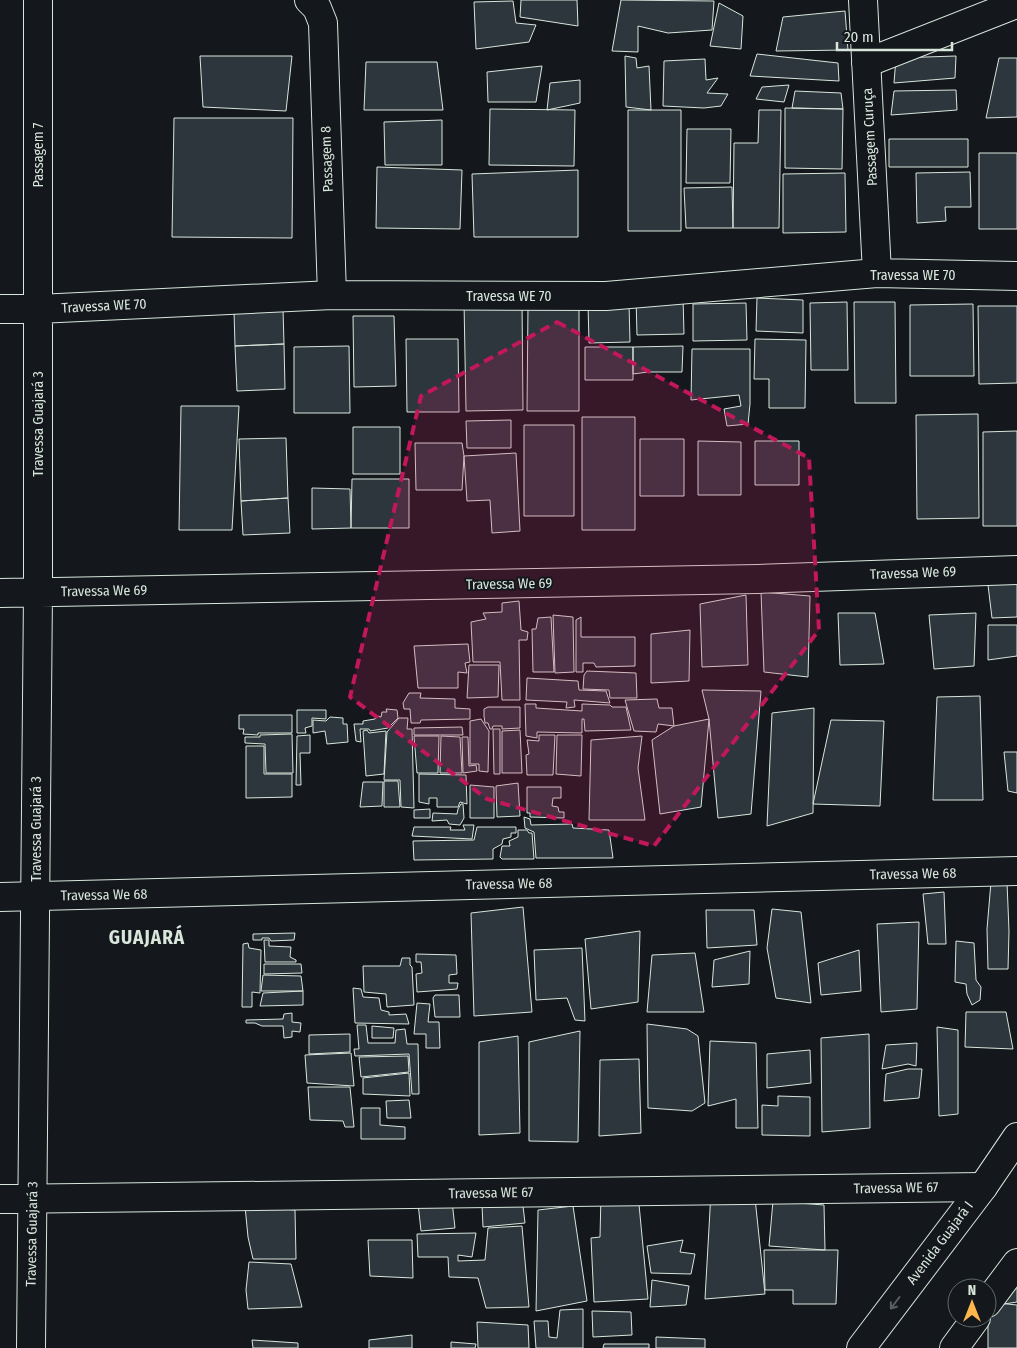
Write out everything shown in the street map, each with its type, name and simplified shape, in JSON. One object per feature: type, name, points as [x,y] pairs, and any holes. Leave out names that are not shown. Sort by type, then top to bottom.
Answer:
[{"type":"street","name":"Passagem 7","points":[[38,0],[38,309]]},
{"type":"street","name":"Passagem Curuça","points":[[863,0],[877,273]]},
{"type":"street","points":[[866,63],[1015,4]]},
{"type":"street","name":"Passagem 8","points":[[316,11],[332,295]]},
{"type":"street","name":"Travessa WE 70","points":[[0,309],[38,309],[332,295],[606,296],[877,273],[1017,276]]},
{"type":"street","name":"Travessa Guajará 3","points":[[31,1348],[38,592],[38,309]]},
{"type":"street","name":"Travessa We 69","points":[[0,592],[758,579],[1017,570]]},
{"type":"street","name":"Travessa We 68","points":[[0,897],[1017,871]]},
{"type":"street","name":"Avenida Guajará I","points":[[861,1348],[983,1187],[1017,1137]]},
{"type":"street","name":"Travessa WE 67","points":[[0,1199],[983,1187]]},
{"type":"street","points":[[997,1290],[1017,1263]]},
{"type":"street","points":[[954,1348],[969,1328]]},
{"type":"highlighted area","points":[[557,322],[809,458],[819,630],[654,846],[487,799],[350,697],[421,396]]},
{"type":"building","points":[[521,0],[577,0],[578,26],[520,17]]},
{"type":"building","points":[[621,0],[714,1],[712,30],[668,33],[638,26],[638,52],[612,51]]},
{"type":"building","points":[[513,1],[516,23],[536,25],[529,42],[476,49],[474,2]]},
{"type":"building","points":[[719,3],[743,16],[741,49],[710,46]]},
{"type":"building","points":[[845,11],[848,50],[776,51],[783,17]]},
{"type":"building","points":[[757,54],[838,63],[839,81],[750,76]]},
{"type":"building","points":[[200,56],[292,56],[286,111],[203,107]]},
{"type":"building","points":[[625,56],[636,58],[637,68],[649,66],[651,110],[626,107]]},
{"type":"building","points":[[956,56],[955,78],[894,83],[896,58]]},
{"type":"building","points":[[999,58],[1017,58],[1017,117],[986,118]]},
{"type":"building","points":[[705,59],[706,80],[718,78],[707,93],[728,94],[721,106],[704,108],[663,106],[664,61]]},
{"type":"building","points":[[366,62],[437,62],[443,110],[364,110]]},
{"type":"building","points":[[542,66],[536,102],[488,102],[487,72]]},
{"type":"building","points":[[580,80],[580,103],[547,110],[550,83]]},
{"type":"building","points":[[789,85],[784,102],[756,99],[762,87]]},
{"type":"building","points":[[956,90],[957,110],[891,115],[894,91]]},
{"type":"building","points":[[795,91],[841,93],[843,109],[792,108]]},
{"type":"building","points":[[785,108],[843,109],[842,169],[785,168]]},
{"type":"building","points":[[490,109],[575,110],[574,166],[489,165]]},
{"type":"building","points":[[628,110],[681,110],[681,231],[628,231]]},
{"type":"building","points":[[759,110],[781,110],[779,228],[733,228],[734,143],[758,143]]},
{"type":"building","points":[[174,118],[293,118],[292,238],[172,237]]},
{"type":"building","points":[[442,120],[442,165],[385,165],[384,122]]},
{"type":"building","points":[[687,129],[731,129],[730,183],[686,183]]},
{"type":"building","points":[[889,139],[968,139],[968,167],[889,167]]},
{"type":"building","points":[[979,153],[1017,153],[1017,229],[979,229]]},
{"type":"building","points":[[377,167],[462,170],[460,229],[376,228]]},
{"type":"building","points":[[578,170],[578,237],[474,237],[472,174]]},
{"type":"building","points":[[970,172],[971,207],[945,207],[946,221],[917,223],[916,173]]},
{"type":"building","points":[[845,173],[846,232],[783,233],[783,174]]},
{"type":"building","points":[[732,187],[733,228],[686,228],[684,188]]},
{"type":"building","points":[[683,297],[684,334],[637,335],[636,298]]},
{"type":"building","points":[[757,298],[803,300],[803,333],[756,331]]},
{"type":"building","points":[[464,302],[522,302],[523,410],[466,411]]},
{"type":"building","points":[[847,302],[848,370],[811,370],[810,303]]},
{"type":"building","points":[[854,302],[895,302],[896,403],[855,403]]},
{"type":"building","points":[[746,303],[747,340],[693,341],[693,304]]},
{"type":"building","points":[[588,304],[629,304],[630,342],[589,343]]},
{"type":"building","points":[[973,304],[974,376],[910,376],[910,305]]},
{"type":"building","points":[[528,305],[579,306],[579,411],[527,411]]},
{"type":"building","points":[[978,306],[1017,306],[1017,383],[979,384]]},
{"type":"building","points":[[283,309],[284,344],[235,346],[234,311]]},
{"type":"building","points":[[353,316],[394,316],[396,386],[354,387]]},
{"type":"building","points":[[406,339],[458,339],[459,412],[407,412]]},
{"type":"building","points":[[755,339],[806,340],[805,408],[769,408],[769,379],[754,379]]},
{"type":"building","points":[[284,344],[285,389],[237,391],[235,346]]},
{"type":"building","points":[[349,346],[350,413],[294,413],[294,347]]},
{"type":"building","points":[[683,346],[682,372],[633,374],[633,347]]},
{"type":"building","points":[[585,347],[633,347],[633,380],[585,380]]},
{"type":"building","points":[[692,349],[750,349],[748,424],[727,426],[724,409],[741,406],[739,395],[691,400]]},
{"type":"building","points":[[181,406],[239,406],[232,530],[179,530]]},
{"type":"building","points":[[978,414],[979,518],[917,519],[916,415]]},
{"type":"building","points":[[582,417],[635,417],[635,530],[582,530]]},
{"type":"building","points":[[511,420],[511,448],[467,448],[466,421]]},
{"type":"building","points":[[524,425],[574,425],[574,516],[524,516]]},
{"type":"building","points":[[353,427],[400,427],[400,474],[353,474]]},
{"type":"building","points":[[1017,431],[1017,526],[983,526],[983,432]]},
{"type":"building","points":[[286,438],[288,498],[241,501],[239,439]]},
{"type":"building","points":[[640,439],[684,439],[684,496],[640,496]]},
{"type":"building","points":[[698,441],[741,442],[741,495],[698,495]]},
{"type":"building","points":[[755,441],[799,441],[799,485],[755,485]]},
{"type":"building","points":[[415,443],[462,443],[464,456],[462,490],[416,490]]},
{"type":"building","points":[[516,453],[520,531],[492,533],[490,500],[467,501],[464,456]]},
{"type":"building","points":[[352,479],[409,479],[409,528],[351,528]]},
{"type":"building","points":[[312,488],[350,489],[351,528],[312,529]]},
{"type":"building","points":[[288,498],[290,533],[243,535],[241,501]]},
{"type":"building","points":[[1017,583],[1017,617],[992,618],[988,585]]},
{"type":"building","points":[[761,592],[810,596],[808,677],[764,672]]},
{"type":"building","points":[[746,595],[748,665],[702,667],[700,604]]},
{"type":"building","points":[[519,601],[521,630],[528,632],[527,640],[519,640],[520,700],[502,700],[500,662],[473,662],[471,622],[486,619],[483,613],[502,612],[502,603]]},
{"type":"building","points":[[838,613],[875,613],[884,664],[840,665]]},
{"type":"building","points":[[976,613],[974,666],[934,669],[929,615]]},
{"type":"building","points":[[553,615],[573,617],[574,672],[555,673]]},
{"type":"building","points":[[551,617],[554,672],[533,672],[532,629],[536,629],[538,618]]},
{"type":"building","points":[[581,617],[581,637],[635,637],[635,666],[596,667],[594,663],[583,663],[583,672],[576,672],[576,620]]},
{"type":"building","points":[[988,625],[1017,625],[1017,656],[988,660]]},
{"type":"building","points":[[690,630],[689,681],[651,683],[651,634]]},
{"type":"building","points":[[468,644],[470,662],[465,663],[467,673],[458,672],[458,688],[418,688],[414,646]]},
{"type":"building","points":[[469,665],[499,665],[498,697],[467,698]]},
{"type":"building","points":[[587,671],[636,673],[637,698],[610,698],[609,690],[583,689],[584,675]]},
{"type":"building","points":[[527,678],[578,681],[579,690],[606,691],[610,703],[574,700],[575,707],[566,708],[567,702],[526,700]]},
{"type":"building","points":[[702,690],[761,691],[751,814],[718,818],[709,719]]},
{"type":"building","points":[[409,693],[421,693],[420,698],[455,699],[455,708],[470,709],[470,719],[421,720],[420,723],[411,723],[410,709],[404,709],[403,703]]},
{"type":"building","points":[[980,696],[983,800],[933,800],[937,697]]},
{"type":"building","points":[[657,699],[659,708],[672,708],[674,726],[658,724],[656,732],[634,731],[625,700]]},
{"type":"building","points":[[525,704],[536,704],[536,708],[582,711],[582,704],[626,707],[631,730],[585,731],[584,719],[582,719],[582,733],[537,732],[537,738],[526,736]]},
{"type":"building","points":[[488,707],[520,707],[520,728],[502,729],[502,726],[493,726],[490,729],[488,723],[485,723],[484,716],[484,709]]},
{"type":"building","points":[[814,708],[813,813],[767,826],[772,713]]},
{"type":"building","points":[[386,709],[397,710],[398,718],[388,728],[370,731],[369,729],[360,729],[361,742],[356,741],[354,724],[363,724],[363,721],[375,719],[377,716],[381,717],[382,712],[387,712]]},
{"type":"building","points":[[297,710],[326,710],[326,719],[312,718],[312,726],[305,728],[306,733],[297,733]]},
{"type":"building","points":[[239,715],[292,715],[292,733],[243,734],[244,729],[239,729]]},
{"type":"building","points":[[330,717],[343,718],[343,724],[347,724],[348,742],[327,744],[325,731],[313,733],[313,720],[326,721]]},
{"type":"building","points":[[399,718],[408,718],[407,729],[412,729],[414,808],[401,807],[400,780],[384,780],[387,732]]},
{"type":"building","points":[[481,719],[489,731],[488,772],[479,771],[479,764],[470,764],[470,721]]},
{"type":"building","points":[[709,719],[701,807],[660,814],[652,740],[674,726]]},
{"type":"building","points":[[831,720],[884,721],[880,806],[813,804]]},
{"type":"building","points":[[462,727],[463,735],[414,735],[414,728]]},
{"type":"building","points":[[493,729],[500,729],[500,774],[494,774]]},
{"type":"building","points":[[367,730],[369,733],[386,731],[384,774],[366,776],[363,731]]},
{"type":"building","points":[[520,730],[522,773],[502,773],[502,731]]},
{"type":"building","points":[[292,734],[293,773],[266,773],[265,744],[245,743],[245,737]]},
{"type":"building","points":[[310,735],[310,753],[300,753],[301,785],[296,785],[297,736]]},
{"type":"building","points":[[539,735],[555,735],[553,775],[527,775],[526,755],[529,754],[527,740],[539,741]]},
{"type":"building","points":[[557,735],[582,735],[581,776],[556,774]]},
{"type":"building","points":[[414,736],[439,736],[438,773],[417,773]]},
{"type":"building","points":[[441,736],[460,737],[462,773],[440,773]]},
{"type":"building","points":[[642,736],[638,768],[645,820],[589,820],[591,740]]},
{"type":"building","points":[[462,737],[468,737],[469,766],[476,765],[477,771],[463,773]]},
{"type":"building","points":[[246,746],[264,746],[264,774],[292,774],[292,797],[246,798]]},
{"type":"building","points":[[1004,752],[1017,752],[1017,793],[1008,791]]},
{"type":"building","points":[[419,774],[466,775],[467,804],[460,802],[458,807],[437,807],[437,798],[429,798],[429,804],[419,802]]},
{"type":"building","points":[[384,781],[398,781],[400,807],[384,807]]},
{"type":"building","points":[[363,782],[383,782],[382,806],[360,807]]},
{"type":"building","points":[[518,783],[520,816],[497,817],[496,786]]},
{"type":"building","points":[[470,785],[494,787],[494,818],[470,818]]},
{"type":"building","points":[[527,787],[561,787],[561,798],[553,798],[552,806],[558,807],[559,812],[564,812],[564,818],[530,817],[530,813],[527,813]]},
{"type":"building","points":[[461,804],[463,804],[464,818],[460,825],[449,824],[447,820],[432,821],[433,813],[457,814]]},
{"type":"building","points":[[430,809],[430,818],[414,818],[414,810]]},
{"type":"building","points":[[524,817],[530,819],[531,825],[572,824],[573,828],[609,830],[613,858],[536,858],[534,832],[525,828]]},
{"type":"building","points":[[463,825],[474,825],[472,839],[412,836],[414,827],[451,827],[450,830],[465,830]]},
{"type":"building","points":[[477,827],[516,827],[516,833],[511,833],[511,837],[503,839],[502,844],[493,849],[493,859],[414,860],[413,841],[474,840]]},
{"type":"building","points":[[518,830],[527,830],[529,833],[532,833],[534,859],[502,859],[500,857],[502,846],[510,846],[509,841],[518,837]]},
{"type":"building","points":[[991,882],[1007,882],[1008,969],[988,969],[987,929]]},
{"type":"building","points":[[944,892],[946,944],[928,944],[923,894]]},
{"type":"building","points":[[523,907],[532,1012],[474,1016],[471,913]]},
{"type":"building","points":[[772,909],[801,912],[811,1003],[776,998],[767,948]]},
{"type":"building","points":[[706,910],[754,910],[757,945],[707,948]]},
{"type":"building","points":[[919,922],[917,1009],[881,1012],[877,924]]},
{"type":"building","points":[[640,931],[638,1002],[591,1009],[585,939]]},
{"type":"building","points":[[295,933],[294,940],[271,941],[269,938],[262,938],[262,940],[253,940],[253,934]]},
{"type":"building","points":[[264,940],[269,940],[269,946],[291,947],[290,957],[296,960],[296,962],[265,962]]},
{"type":"building","points":[[956,941],[974,943],[976,980],[981,987],[980,1000],[972,1005],[967,994],[966,984],[955,982]]},
{"type":"building","points":[[248,943],[249,948],[261,950],[260,993],[252,992],[252,1007],[242,1007],[243,944]]},
{"type":"building","points":[[582,948],[585,1021],[575,1020],[567,998],[536,1000],[534,950]]},
{"type":"building","points":[[859,950],[861,991],[821,995],[818,963]]},
{"type":"building","points":[[750,951],[749,984],[712,987],[714,960]]},
{"type":"building","points":[[695,953],[704,1012],[647,1012],[652,955]]},
{"type":"building","points":[[416,954],[456,955],[457,974],[449,975],[449,983],[458,983],[457,989],[417,992],[416,974],[422,973],[421,962],[416,962]]},
{"type":"building","points":[[402,958],[410,958],[414,1005],[387,1007],[386,994],[364,992],[363,966],[400,966]]},
{"type":"building","points":[[264,964],[301,964],[302,973],[264,974]]},
{"type":"building","points":[[263,975],[301,976],[303,991],[261,991]]},
{"type":"building","points":[[353,988],[361,989],[363,997],[379,998],[381,1010],[389,1012],[389,1015],[406,1014],[409,1024],[355,1023]]},
{"type":"building","points":[[303,991],[303,1005],[260,1006],[263,993]]},
{"type":"building","points":[[435,995],[459,995],[460,1017],[435,1017],[433,998]]},
{"type":"building","points":[[417,1003],[430,1004],[428,1022],[439,1022],[440,1048],[426,1048],[426,1034],[414,1034]]},
{"type":"building","points":[[966,1012],[1006,1012],[1013,1049],[965,1047]]},
{"type":"building","points":[[292,1013],[292,1022],[301,1023],[300,1032],[292,1031],[292,1037],[284,1038],[283,1026],[262,1026],[255,1023],[246,1023],[246,1020],[283,1019],[284,1014]]},
{"type":"building","points":[[647,1024],[687,1029],[698,1036],[705,1103],[692,1111],[648,1108]]},
{"type":"building","points":[[357,1025],[366,1025],[368,1043],[395,1043],[396,1030],[405,1029],[407,1044],[418,1044],[419,1094],[412,1094],[409,1054],[355,1056],[354,1049],[359,1049]]},
{"type":"building","points":[[372,1026],[394,1028],[393,1038],[372,1038]]},
{"type":"building","points":[[937,1027],[958,1030],[958,1114],[939,1116]]},
{"type":"building","points":[[580,1031],[578,1142],[529,1141],[529,1042]]},
{"type":"building","points":[[350,1034],[350,1052],[309,1054],[309,1035]]},
{"type":"building","points":[[869,1034],[870,1128],[822,1132],[821,1038]]},
{"type":"building","points":[[518,1036],[520,1133],[479,1135],[479,1042]]},
{"type":"building","points":[[710,1041],[756,1043],[758,1128],[736,1128],[736,1099],[708,1106]]},
{"type":"building","points":[[917,1043],[916,1066],[908,1064],[882,1069],[886,1045]]},
{"type":"building","points":[[810,1050],[811,1083],[767,1088],[767,1054]]},
{"type":"building","points":[[351,1053],[354,1086],[307,1083],[305,1055]]},
{"type":"building","points":[[408,1056],[409,1072],[361,1077],[359,1057]]},
{"type":"building","points":[[639,1059],[641,1133],[599,1136],[600,1060]]},
{"type":"building","points":[[908,1069],[922,1069],[919,1098],[884,1101],[886,1074]]},
{"type":"building","points":[[409,1073],[410,1096],[363,1094],[363,1078]]},
{"type":"building","points":[[308,1087],[350,1087],[354,1127],[345,1127],[343,1121],[310,1120]]},
{"type":"building","points":[[778,1096],[810,1097],[810,1136],[762,1135],[762,1105],[778,1106]]},
{"type":"building","points":[[409,1100],[411,1118],[387,1118],[386,1101]]},
{"type":"building","points":[[361,1108],[380,1108],[380,1125],[405,1127],[405,1139],[361,1139]]},
{"type":"building","points":[[711,1192],[755,1198],[765,1294],[705,1299]]},
{"type":"building","points":[[638,1194],[648,1299],[594,1302],[591,1238],[600,1237],[601,1195]]},
{"type":"building","points":[[452,1201],[455,1228],[421,1231],[418,1203]]},
{"type":"building","points":[[773,1201],[824,1205],[825,1250],[769,1246]]},
{"type":"building","points":[[482,1205],[523,1206],[525,1223],[483,1227]]},
{"type":"building","points":[[245,1206],[295,1210],[296,1259],[253,1259],[248,1237]]},
{"type":"building","points":[[573,1206],[587,1301],[536,1311],[538,1210]]},
{"type":"building","points":[[522,1226],[529,1307],[486,1308],[478,1278],[449,1277],[448,1257],[418,1257],[417,1234],[476,1233],[472,1257],[458,1255],[458,1261],[485,1260],[488,1228]]},
{"type":"building","points":[[368,1240],[412,1240],[413,1278],[370,1276]]},
{"type":"building","points":[[683,1240],[680,1252],[695,1254],[691,1274],[651,1273],[647,1246]]},
{"type":"building","points":[[764,1250],[838,1250],[836,1304],[793,1304],[793,1290],[765,1290]]},
{"type":"building","points":[[249,1262],[291,1264],[302,1307],[248,1309],[246,1290]]},
{"type":"building","points":[[1017,1279],[1017,1302],[1004,1304]]},
{"type":"building","points":[[652,1280],[689,1286],[686,1305],[650,1307]]},
{"type":"building","points":[[997,1303],[1017,1305],[1017,1348],[988,1348],[988,1328],[997,1328]]},
{"type":"building","points":[[583,1309],[583,1348],[536,1348],[534,1321],[548,1321],[549,1337],[557,1338],[560,1310]]},
{"type":"building","points":[[592,1311],[631,1312],[632,1335],[593,1337]]},
{"type":"building","points":[[477,1322],[528,1325],[529,1348],[478,1348]]},
{"type":"building","points":[[412,1335],[412,1348],[369,1348],[369,1340]]},
{"type":"building","points":[[656,1337],[705,1339],[705,1348],[656,1348]]},
{"type":"building","points":[[252,1340],[298,1343],[298,1348],[253,1348]]},
{"type":"building","points":[[451,1342],[476,1344],[475,1348],[451,1348]]},
{"type":"building","points":[[604,1344],[649,1344],[649,1348],[603,1348]]},
{"type":"district","name":"GUAJARÁ","points":[[147,937]]}]
